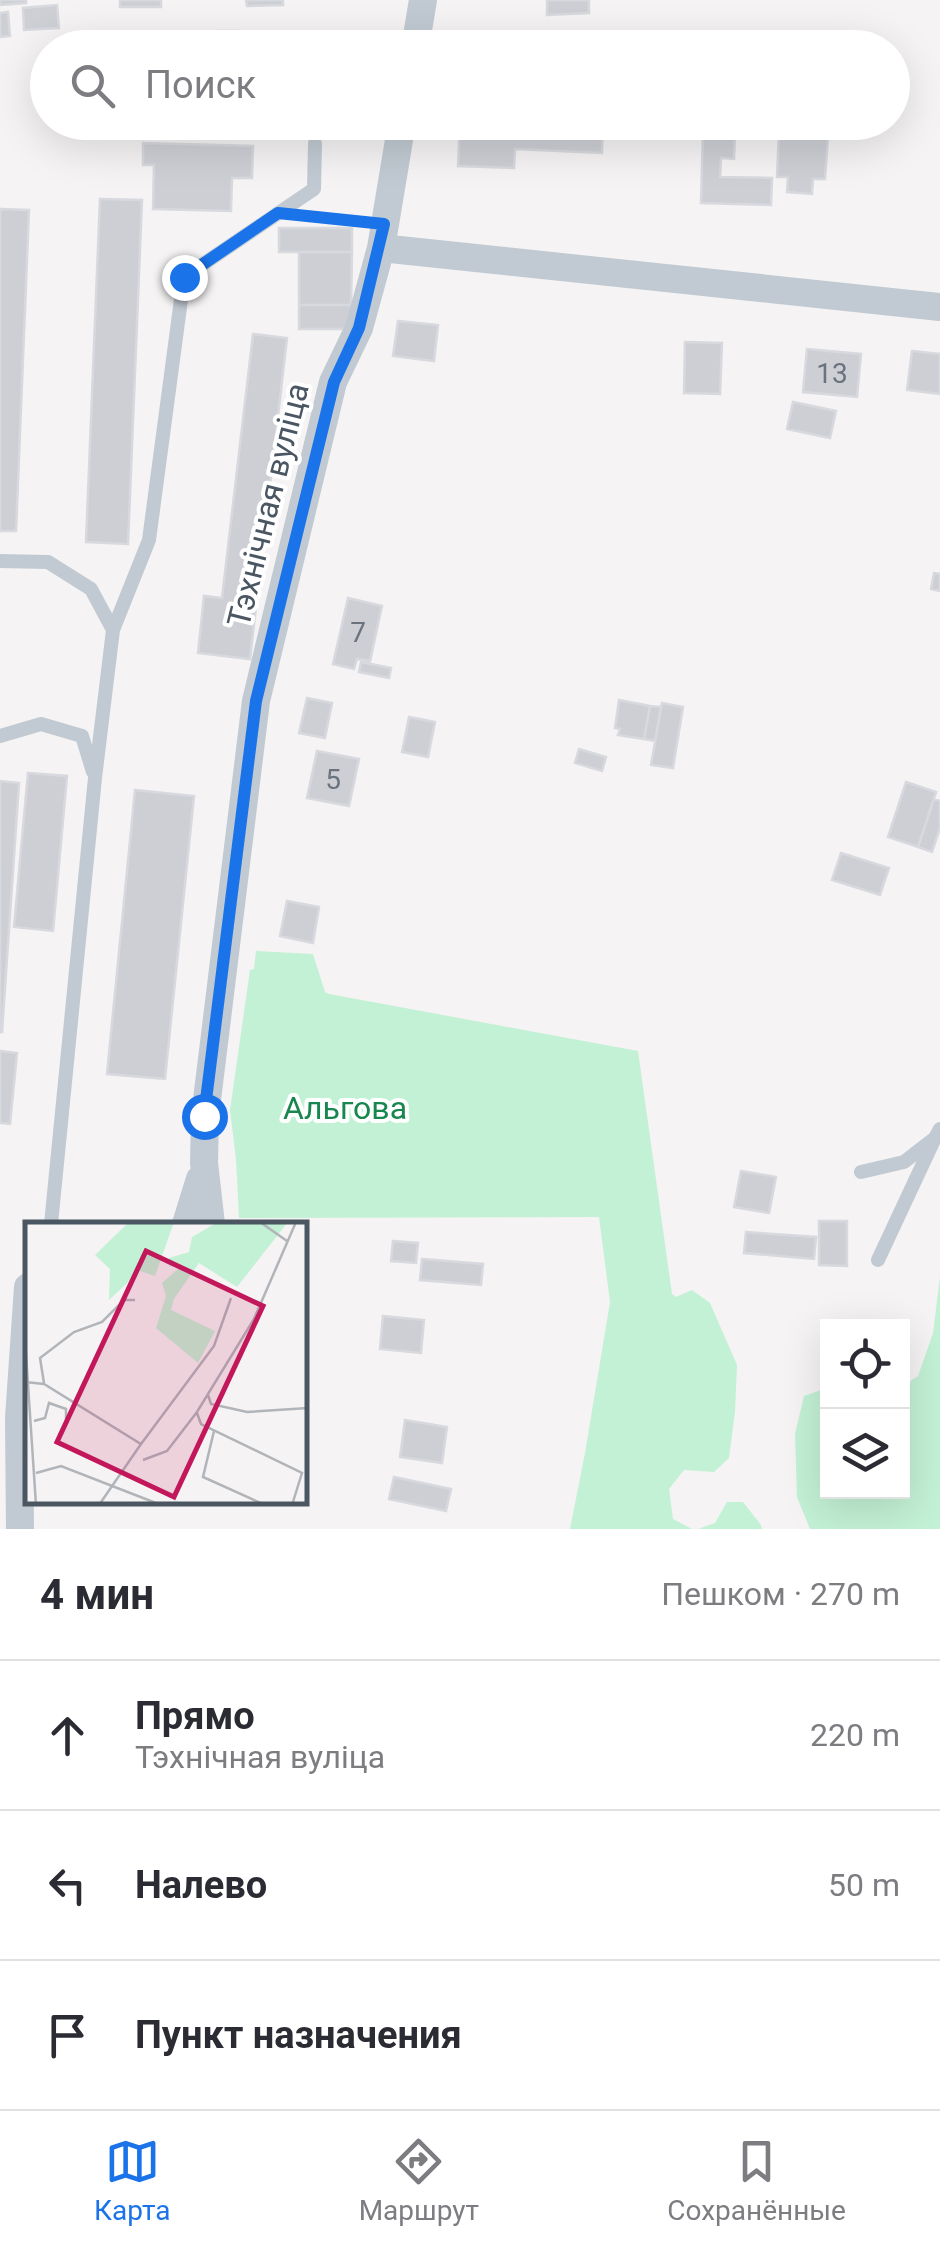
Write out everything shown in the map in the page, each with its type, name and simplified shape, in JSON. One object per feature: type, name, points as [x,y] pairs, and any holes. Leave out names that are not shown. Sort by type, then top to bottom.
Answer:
[{"type":"street","points":[[418,30],[424,0]]},
{"type":"street","name":"Тэхнічная вуліца","points":[[211,1222],[204,1116],[256,701],[334,382],[359,328],[382,236],[399,140]]},
{"type":"street","points":[[382,236],[940,307]]},
{"type":"street","points":[[187,1222],[204,1163]]},
{"type":"street","points":[[20,1529],[19,1418],[25,1331]]},
{"type":"lane","points":[[50,1222],[113,630],[149,540],[184,277],[314,188],[315,144]]},
{"type":"lane","points":[[0,561],[48,562],[90,589],[113,630]]},
{"type":"lane","points":[[0,736],[41,724],[82,736],[95,778]]},
{"type":"lane","points":[[861,1172],[904,1162],[938,1134]]},
{"type":"lane","points":[[878,1260],[938,1134]]},
{"type":"path","points":[[278,213],[382,236]]},
{"type":"green space","name":"Альгова","points":[[256,951],[313,954],[329,994],[638,1051],[672,1294],[676,1297],[692,1290],[710,1303],[737,1365],[729,1458],[714,1472],[684,1470],[669,1489],[673,1519],[692,1529],[570,1529],[610,1302],[599,1217],[239,1218],[230,1110]]},
{"type":"green space","points":[[940,1277],[940,1529],[810,1529],[797,1497],[795,1434],[804,1396],[820,1390],[820,1499],[910,1499],[910,1381],[918,1376],[933,1333]]},
{"type":"green space","points":[[727,1502],[743,1502],[762,1529],[698,1529],[715,1523]]},
{"type":"building","points":[[0,0],[26,0],[26,3],[0,5]]},
{"type":"building","points":[[120,0],[161,0],[161,7],[120,7]]},
{"type":"building","points":[[246,0],[283,0],[283,5],[247,6]]},
{"type":"building","points":[[547,0],[589,0],[589,13],[547,15]]},
{"type":"building","points":[[57,5],[59,28],[24,30],[23,8]]},
{"type":"building","points":[[8,12],[10,36],[0,37],[0,13]]},
{"type":"building","points":[[459,140],[602,140],[602,153],[515,149],[514,168],[458,166]]},
{"type":"building","points":[[703,140],[735,140],[734,159],[721,158],[720,177],[772,178],[771,205],[701,203]]},
{"type":"building","points":[[779,140],[828,140],[825,179],[813,179],[812,194],[787,192],[788,177],[777,177]]},
{"type":"building","points":[[143,143],[253,146],[252,178],[232,178],[231,211],[153,209],[154,165],[143,165]]},
{"type":"building","points":[[100,199],[142,200],[128,544],[86,542]]},
{"type":"building","points":[[0,209],[29,210],[16,531],[0,531]]},
{"type":"building","points":[[279,228],[352,228],[352,252],[279,252]]},
{"type":"building","points":[[299,252],[352,252],[351,305],[299,305]]},
{"type":"building","points":[[299,305],[351,305],[351,329],[299,329]]},
{"type":"building","points":[[398,321],[438,325],[434,361],[393,356]]},
{"type":"building","points":[[253,334],[287,338],[250,659],[198,653],[204,596],[222,598]]},
{"type":"building","points":[[685,342],[722,343],[720,394],[684,393]]},
{"type":"building","points":[[807,349],[861,354],[857,397],[803,392]]},
{"type":"building","points":[[912,351],[940,354],[940,394],[907,390]]},
{"type":"building","points":[[793,402],[836,411],[830,438],[787,429]]},
{"type":"building","points":[[934,573],[940,574],[940,591],[931,589]]},
{"type":"building","points":[[348,598],[382,606],[370,661],[357,659],[354,669],[333,664]]},
{"type":"building","points":[[361,662],[391,668],[389,678],[359,672]]},
{"type":"building","points":[[307,698],[332,703],[325,738],[299,733]]},
{"type":"building","points":[[619,700],[650,706],[644,739],[618,735],[620,729],[615,728]]},
{"type":"building","points":[[662,703],[683,707],[673,768],[651,765]]},
{"type":"building","points":[[650,706],[661,707],[655,741],[644,739]]},
{"type":"building","points":[[409,717],[435,722],[428,757],[402,752]]},
{"type":"building","points":[[579,749],[606,757],[602,771],[575,763]]},
{"type":"building","points":[[317,751],[359,759],[349,806],[307,798]]},
{"type":"building","points":[[28,773],[67,776],[53,931],[14,927]]},
{"type":"building","points":[[0,781],[19,783],[2,1032],[0,1032]]},
{"type":"building","points":[[906,782],[936,792],[918,847],[888,837]]},
{"type":"building","points":[[135,790],[194,796],[165,1079],[107,1074]]},
{"type":"building","points":[[934,799],[940,801],[940,828],[932,852],[918,847]]},
{"type":"building","points":[[841,853],[889,868],[880,895],[832,880]]},
{"type":"building","points":[[287,901],[319,907],[313,943],[280,936]]},
{"type":"building","points":[[0,1051],[17,1053],[10,1124],[0,1123]]},
{"type":"building","points":[[741,1171],[776,1177],[769,1213],[734,1207]]},
{"type":"building","points":[[819,1221],[847,1221],[847,1266],[819,1265]]},
{"type":"building","points":[[746,1232],[816,1237],[814,1259],[744,1253]]},
{"type":"building","points":[[393,1241],[418,1243],[416,1263],[391,1261]]},
{"type":"building","points":[[422,1259],[483,1264],[481,1285],[420,1280]]},
{"type":"building","points":[[383,1316],[424,1320],[421,1353],[380,1349]]},
{"type":"building","points":[[405,1420],[447,1427],[442,1463],[400,1457]]},
{"type":"building","points":[[394,1477],[451,1489],[446,1511],[389,1499]]},
{"type":"route","points":[[184,277],[278,213],[384,224],[359,328],[334,382],[256,701],[204,1116]]}]
